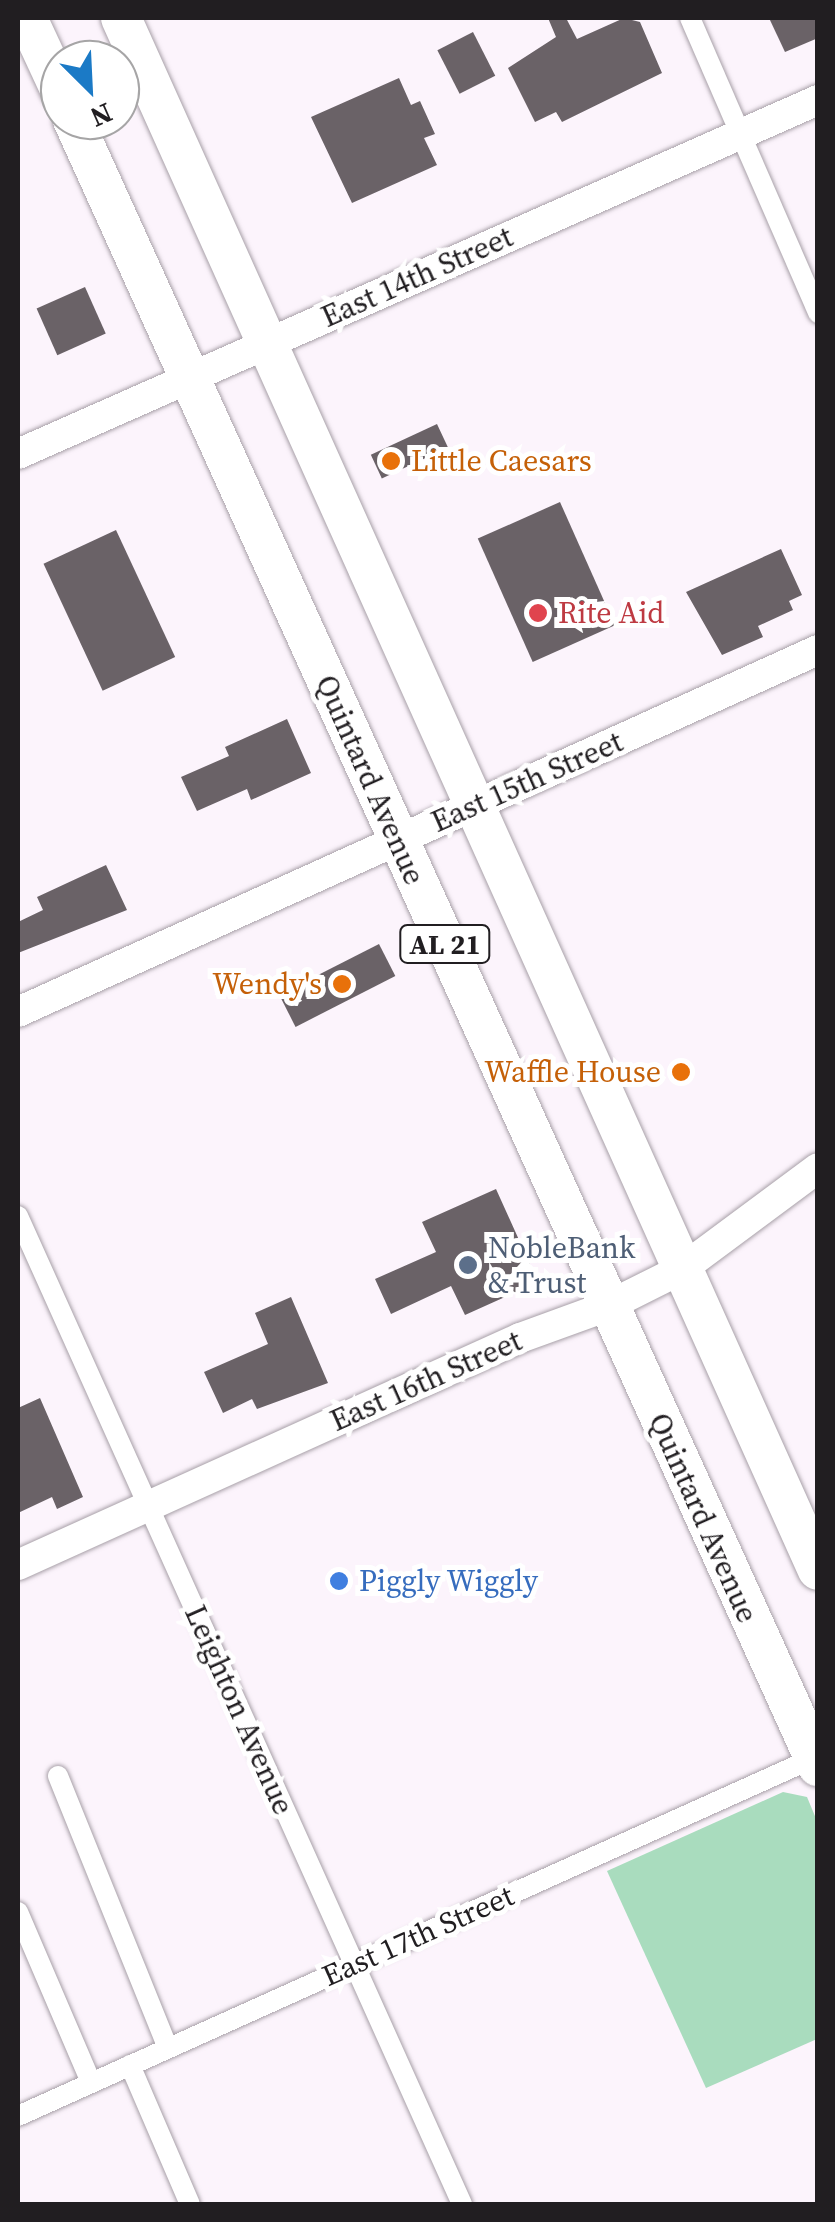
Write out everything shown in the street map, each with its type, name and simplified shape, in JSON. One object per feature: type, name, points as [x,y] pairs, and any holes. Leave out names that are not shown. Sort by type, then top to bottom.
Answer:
[{"type":"highway","points":[[27,18],[40,46]]},
{"type":"highway","name":"AL 21","points":[[122,18],[818,1570]]},
{"type":"highway","name":"Quintard Avenue","points":[[83,140],[186,379],[816,1760]]},
{"type":"street","points":[[690,18],[737,136],[818,313]]},
{"type":"street","name":"East 14th Street","points":[[18,454],[818,100]]},
{"type":"street","name":"East 15th Street","points":[[18,1012],[818,650]]},
{"type":"street","name":"East 16th Street","points":[[18,1565],[402,1390],[608,1306],[682,1269],[818,1168]]},
{"type":"street","name":"Leighton Avenue","points":[[18,1216],[462,2204]]},
{"type":"street","name":"East 17th Street","points":[[18,2116],[816,1760]]},
{"type":"street","points":[[58,1776],[168,2048]]},
{"type":"street","points":[[18,1912],[92,2082]]},
{"type":"street","points":[[130,2065],[190,2204]]},
{"type":"green space","points":[[783,1792],[807,1797],[817,1821],[817,2039],[706,2088],[607,1871]]},
{"type":"building","points":[[548,18],[566,18],[577,39],[624,18],[640,22],[662,73],[562,122],[556,112],[535,122],[508,68],[556,37]]},
{"type":"building","points":[[769,18],[818,18],[818,38],[785,52]]},
{"type":"building","points":[[473,32],[495,76],[460,94],[437,50]]},
{"type":"building","points":[[399,78],[411,105],[420,101],[435,134],[424,138],[437,165],[352,203],[311,117]]},
{"type":"building","points":[[85,287],[106,334],[57,355],[37,309]]},
{"type":"building","points":[[437,424],[448,448],[382,478],[371,455]]},
{"type":"building","name":"Rite Aid","points":[[560,502],[615,625],[533,662],[478,539]]},
{"type":"building","points":[[116,530],[175,657],[103,691],[43,564]]},
{"type":"building","points":[[781,549],[802,595],[789,601],[793,610],[758,626],[763,637],[722,655],[686,592]]},
{"type":"building","points":[[287,719],[311,773],[251,800],[247,789],[197,811],[181,777],[229,756],[225,747]]},
{"type":"building","points":[[106,865],[127,910],[18,953],[18,922],[43,910],[37,897]]},
{"type":"building","name":"Wendy's","points":[[379,944],[395,976],[296,1027],[279,995]]},
{"type":"building","name":"NobleBank & Trust","points":[[496,1189],[538,1282],[465,1315],[451,1286],[391,1314],[375,1279],[436,1252],[422,1222]]},
{"type":"building","points":[[291,1297],[328,1383],[257,1409],[252,1399],[223,1413],[204,1372],[268,1344],[255,1313]]},
{"type":"building","points":[[40,1398],[83,1497],[57,1509],[52,1497],[18,1513],[18,1408]]},
{"type":"place","name":"Little Caesars","points":[[391,461]]},
{"type":"place","name":"Rite Aid","points":[[538,613]]},
{"type":"place","name":"Wendy's","points":[[342,984]]},
{"type":"place","name":"Waffle House","points":[[681,1072]]},
{"type":"place","name":"NobleBank & Trust","points":[[468,1265]]},
{"type":"place","name":"Piggly Wiggly","points":[[339,1581]]}]
